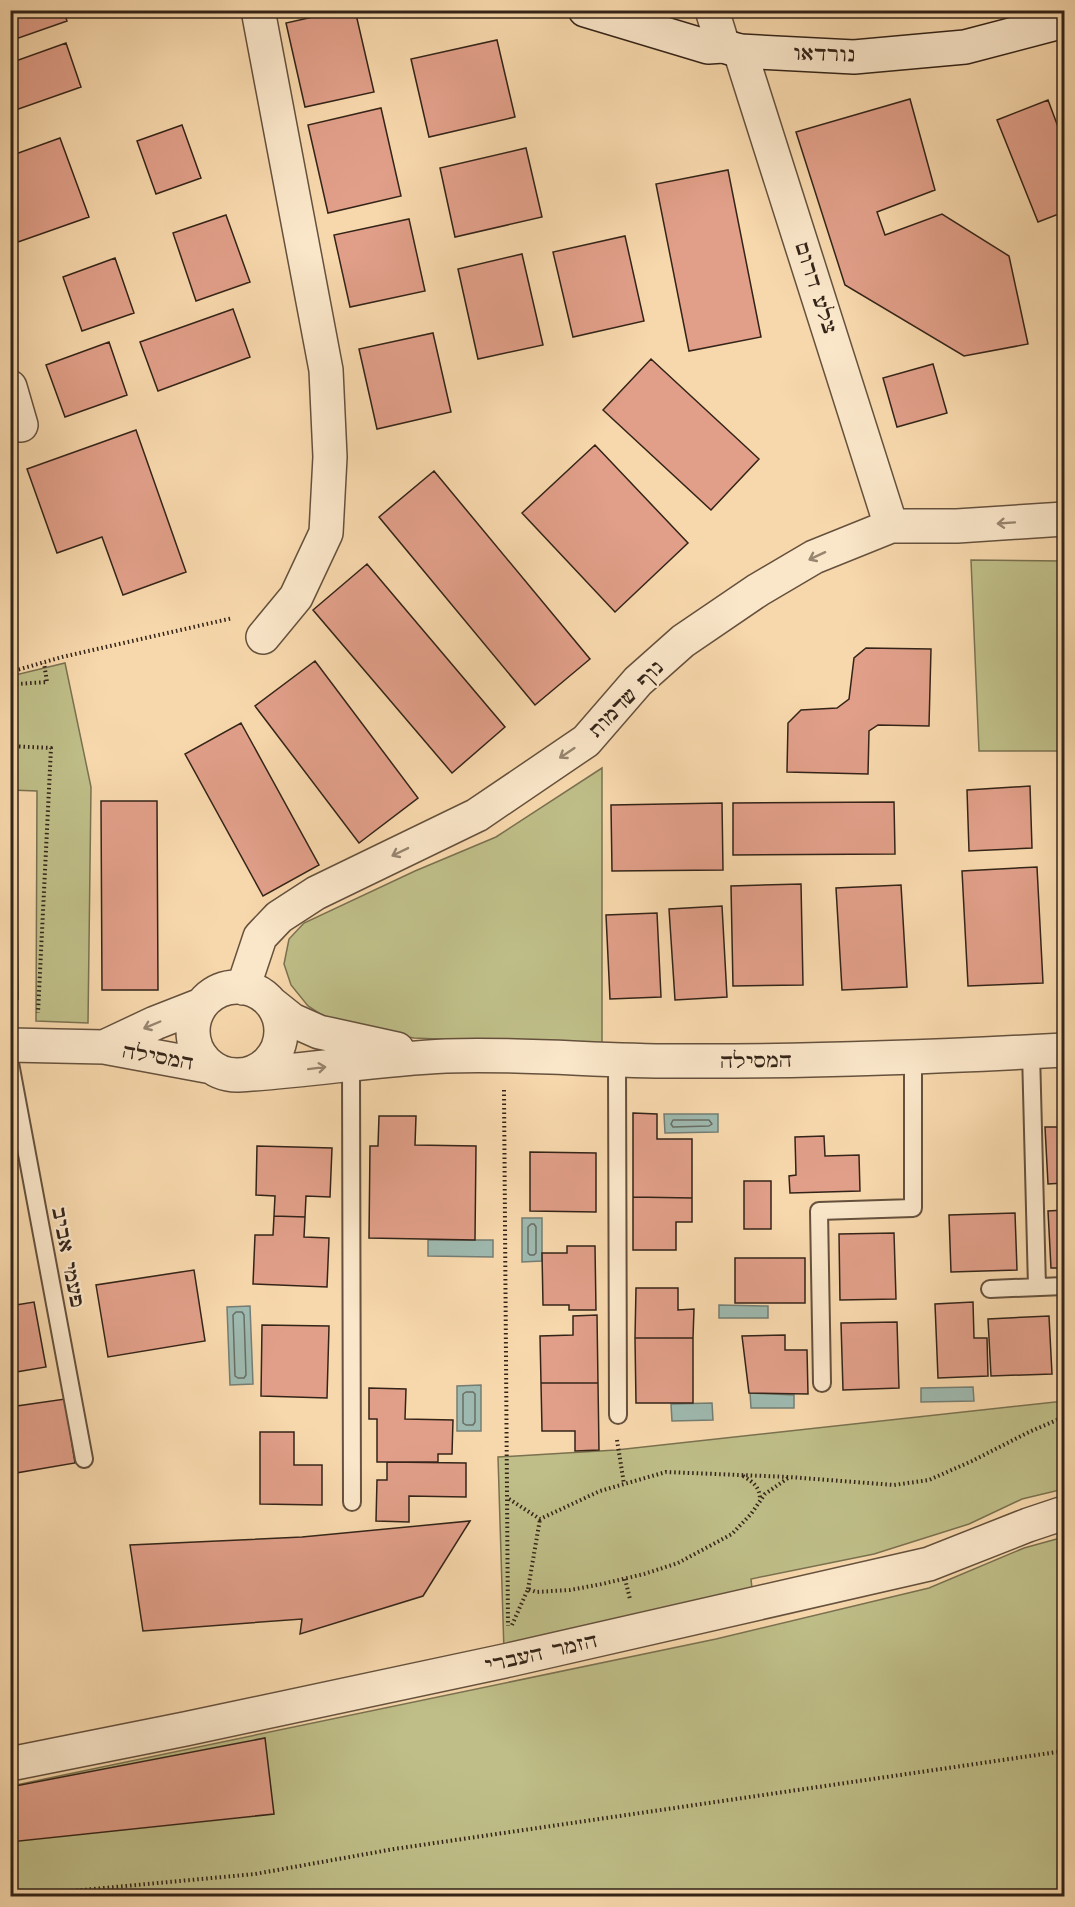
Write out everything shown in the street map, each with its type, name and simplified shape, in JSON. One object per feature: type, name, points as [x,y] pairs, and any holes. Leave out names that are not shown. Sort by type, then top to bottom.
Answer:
[{"type":"street","points":[[258,10],[326,370],[330,457],[326,533],[296,597],[263,637]]},
{"type":"street","name":"נורדאו","points":[[585,10],[708,47],[854,57],[965,47],[1065,21]]},
{"type":"street","name":"צלע דרום","points":[[712,10],[732,49],[891,526]]},
{"type":"street","points":[[10,387],[21,425]]},
{"type":"street","name":"נוף שדמות","points":[[243,988],[260,937],[279,917],[316,893],[477,815],[586,741],[639,681],[683,641],[758,590],[814,557],[891,526],[957,526],[1065,519]]},
{"type":"street","name":"המסילה","points":[[104,1047],[201,1005],[211,996],[223,990],[243,988],[262,995],[292,1020],[319,1032],[380,1046],[446,1056]]},
{"type":"street","points":[[201,1005],[195,1018],[193,1032],[202,1058],[225,1071],[252,1073],[264,1066],[273,1056],[279,1044],[281,1030],[279,1017],[272,1005]]},
{"type":"street","name":"המסילה","points":[[19,1052],[104,1047],[225,1071],[275,1073],[446,1056],[617,1061],[757,1061],[1065,1050]]},
{"type":"street","name":"הזמר העברי","points":[[10,1764],[185,1729],[508,1647],[929,1564],[1065,1513]]},
{"type":"lane","name":"פעמי אביב","points":[[19,1052],[84,1459]]},
{"type":"lane","points":[[1031,1052],[1037,1287]]},
{"type":"lane","points":[[822,1383],[819,1210],[913,1208],[913,1057]]},
{"type":"lane","points":[[617,1061],[618,1415]]},
{"type":"lane","points":[[351,1064],[352,1502]]},
{"type":"lane","points":[[990,1289],[1065,1286]]},
{"type":"path","points":[[10,672],[62,657],[224,620]]},
{"type":"path","points":[[10,696],[16,684],[47,682],[44,663]]},
{"type":"path","points":[[10,746],[51,748],[19,1052]]},
{"type":"path","points":[[504,1056],[508,1647]]},
{"type":"path","points":[[618,1415],[615,1428],[624,1484]]},
{"type":"path","points":[[540,1518],[600,1491],[666,1472],[894,1485],[929,1480],[1065,1417]]},
{"type":"path","points":[[742,1476],[754,1483],[760,1492],[760,1501]]},
{"type":"path","points":[[528,1590],[536,1592],[570,1590],[644,1574],[678,1563],[732,1534],[751,1514],[765,1494],[789,1478]]},
{"type":"path","points":[[508,1499],[540,1518]]},
{"type":"path","points":[[508,1647],[528,1590],[540,1518]]},
{"type":"path","points":[[18,1896],[255,1874],[394,1849],[1065,1751]]},
{"type":"shaded area","points":[[971,560],[1064,561],[1064,751],[979,751]]},
{"type":"shaded area","points":[[65,663],[91,787],[88,1023],[36,1021],[37,791],[11,790],[11,676]]},
{"type":"shaded area","points":[[602,768],[602,1046],[414,1038],[342,1028],[308,1006],[291,985],[284,964],[289,939],[304,923],[415,871],[496,837]]},
{"type":"shaded area","points":[[1064,1401],[1064,1489],[1022,1499],[969,1524],[874,1554],[751,1579],[753,1598],[504,1652],[498,1457],[616,1450]]},
{"type":"shaded area","points":[[1064,1537],[1064,1896],[11,1896],[11,1786],[716,1639],[929,1588],[1024,1548]]},
{"type":"water","points":[[664,1114],[718,1114],[718,1132],[665,1133]]},
{"type":"water","points":[[522,1218],[542,1218],[542,1261],[522,1262]]},
{"type":"water","points":[[428,1240],[493,1240],[493,1257],[428,1256]]},
{"type":"water","points":[[719,1305],[768,1306],[768,1318],[719,1318]]},
{"type":"water","points":[[250,1306],[253,1384],[230,1385],[227,1307]]},
{"type":"water","points":[[481,1385],[481,1431],[457,1431],[457,1386]]},
{"type":"water","points":[[973,1387],[974,1401],[921,1402],[921,1388]]},
{"type":"water","points":[[750,1393],[794,1395],[794,1408],[751,1408]]},
{"type":"water","points":[[712,1403],[713,1420],[672,1421],[671,1404]]},
{"type":"building","points":[[10,10],[63,10],[67,21],[10,41]]},
{"type":"building","points":[[344,10],[355,10],[374,92],[305,107],[286,23]]},
{"type":"building","points":[[497,40],[515,117],[429,137],[411,59]]},
{"type":"building","points":[[66,43],[81,87],[10,112],[10,63]]},
{"type":"building","points":[[910,99],[935,190],[877,212],[885,235],[942,214],[1009,256],[1028,344],[964,356],[845,285],[796,132]]},
{"type":"building","points":[[1048,100],[1064,143],[1064,212],[1038,222],[997,120]]},
{"type":"building","points":[[381,108],[401,196],[328,213],[308,125]]},
{"type":"building","points":[[182,125],[201,178],[156,194],[137,141]]},
{"type":"building","points":[[60,138],[89,217],[18,242],[10,220],[10,156]]},
{"type":"building","points":[[526,148],[542,217],[455,237],[440,168]]},
{"type":"building","points":[[728,170],[761,337],[689,351],[656,184]]},
{"type":"building","points":[[226,215],[250,282],[196,301],[173,233]]},
{"type":"building","points":[[409,219],[425,291],[350,307],[334,235]]},
{"type":"building","points":[[625,236],[644,321],[573,337],[553,252]]},
{"type":"building","points":[[522,254],[543,345],[478,359],[458,269]]},
{"type":"building","points":[[115,258],[134,313],[82,331],[63,277]]},
{"type":"building","points":[[233,309],[250,357],[158,391],[140,342]]},
{"type":"building","points":[[433,333],[451,412],[377,429],[359,349]]},
{"type":"building","points":[[109,342],[127,395],[65,417],[46,365]]},
{"type":"building","points":[[651,359],[759,459],[711,510],[603,410]]},
{"type":"building","points":[[933,364],[947,413],[897,427],[883,378]]},
{"type":"building","points":[[136,430],[186,572],[123,595],[102,537],[57,553],[27,469]]},
{"type":"building","points":[[595,445],[688,543],[615,612],[522,513]]},
{"type":"building","points":[[434,471],[590,659],[535,705],[379,517]]},
{"type":"building","points":[[367,564],[505,727],[452,773],[313,610]]},
{"type":"building","points":[[866,648],[931,649],[929,726],[878,725],[869,731],[868,774],[787,772],[788,723],[801,710],[837,708],[849,699],[854,658]]},
{"type":"building","points":[[315,661],[418,798],[359,843],[255,706]]},
{"type":"building","points":[[241,723],[319,865],[263,896],[185,754]]},
{"type":"building","points":[[1030,786],[1032,848],[969,851],[967,790]]},
{"type":"building","points":[[101,801],[157,801],[158,990],[102,990]]},
{"type":"building","points":[[894,802],[895,854],[733,855],[733,803]]},
{"type":"building","points":[[722,803],[723,870],[612,871],[611,805]]},
{"type":"building","points":[[10,807],[12,807],[13,881],[10,881]]},
{"type":"building","points":[[1037,867],[1043,983],[968,986],[962,871]]},
{"type":"building","points":[[801,884],[803,985],[733,986],[731,886]]},
{"type":"building","points":[[901,885],[907,987],[842,990],[836,888]]},
{"type":"building","points":[[10,906],[17,906],[18,999],[10,999]]},
{"type":"building","points":[[722,906],[727,997],[675,1000],[669,909]]},
{"type":"building","points":[[657,913],[661,997],[610,999],[606,915]]},
{"type":"building","points":[[633,1113],[657,1114],[657,1139],[692,1139],[692,1198],[633,1197]]},
{"type":"building","points":[[379,1116],[416,1116],[415,1145],[476,1146],[475,1240],[369,1238],[370,1146],[378,1146]]},
{"type":"building","points":[[1045,1127],[1064,1127],[1064,1183],[1048,1184]]},
{"type":"building","points":[[824,1136],[825,1156],[859,1155],[860,1191],[790,1193],[789,1176],[796,1175],[795,1137]]},
{"type":"building","points":[[257,1146],[332,1148],[330,1197],[306,1196],[305,1217],[274,1216],[275,1196],[256,1195]]},
{"type":"building","points":[[530,1152],[596,1153],[596,1212],[530,1211]]},
{"type":"building","points":[[744,1181],[771,1181],[771,1229],[744,1229]]},
{"type":"building","points":[[633,1197],[692,1198],[692,1222],[676,1222],[676,1250],[633,1250]]},
{"type":"building","points":[[1064,1210],[1064,1268],[1051,1268],[1048,1211]]},
{"type":"building","points":[[1015,1213],[1017,1270],[951,1272],[949,1215]]},
{"type":"building","points":[[274,1216],[305,1217],[304,1237],[329,1238],[327,1287],[253,1284],[255,1235],[273,1235]]},
{"type":"building","points":[[894,1233],[896,1299],[840,1300],[839,1234]]},
{"type":"building","points":[[567,1246],[595,1246],[596,1310],[569,1310],[569,1305],[543,1305],[542,1253],[567,1253]]},
{"type":"building","points":[[735,1258],[805,1258],[805,1303],[735,1303]]},
{"type":"building","points":[[194,1270],[205,1341],[108,1357],[96,1285]]},
{"type":"building","points":[[636,1288],[678,1288],[678,1310],[694,1309],[693,1338],[635,1338]]},
{"type":"building","points":[[34,1302],[46,1367],[10,1373],[10,1306]]},
{"type":"building","points":[[973,1302],[974,1338],[987,1338],[988,1376],[938,1378],[935,1304]]},
{"type":"building","points":[[597,1315],[598,1383],[541,1383],[540,1336],[573,1335],[573,1316]]},
{"type":"building","points":[[1049,1316],[1052,1374],[991,1376],[988,1319]]},
{"type":"building","points":[[897,1322],[899,1388],[843,1390],[841,1323]]},
{"type":"building","points":[[262,1325],[329,1326],[327,1398],[261,1396]]},
{"type":"building","points":[[785,1335],[785,1350],[807,1350],[808,1394],[749,1393],[742,1336]]},
{"type":"building","points":[[635,1338],[693,1338],[693,1403],[636,1403]]},
{"type":"building","points":[[541,1383],[598,1383],[599,1450],[575,1451],[575,1431],[542,1431]]},
{"type":"building","points":[[369,1388],[406,1389],[405,1419],[453,1420],[452,1454],[438,1454],[438,1462],[377,1462],[377,1419],[369,1419]]},
{"type":"building","points":[[65,1399],[75,1463],[10,1474],[10,1407]]},
{"type":"building","points":[[260,1432],[294,1432],[294,1465],[322,1465],[322,1505],[260,1504]]},
{"type":"building","points":[[387,1462],[466,1463],[466,1497],[409,1496],[409,1522],[376,1521],[377,1480],[387,1480]]},
{"type":"building","points":[[470,1521],[423,1596],[300,1634],[302,1619],[143,1631],[130,1545],[302,1537]]},
{"type":"building","points":[[265,1738],[274,1814],[10,1842],[10,1787]]}]
